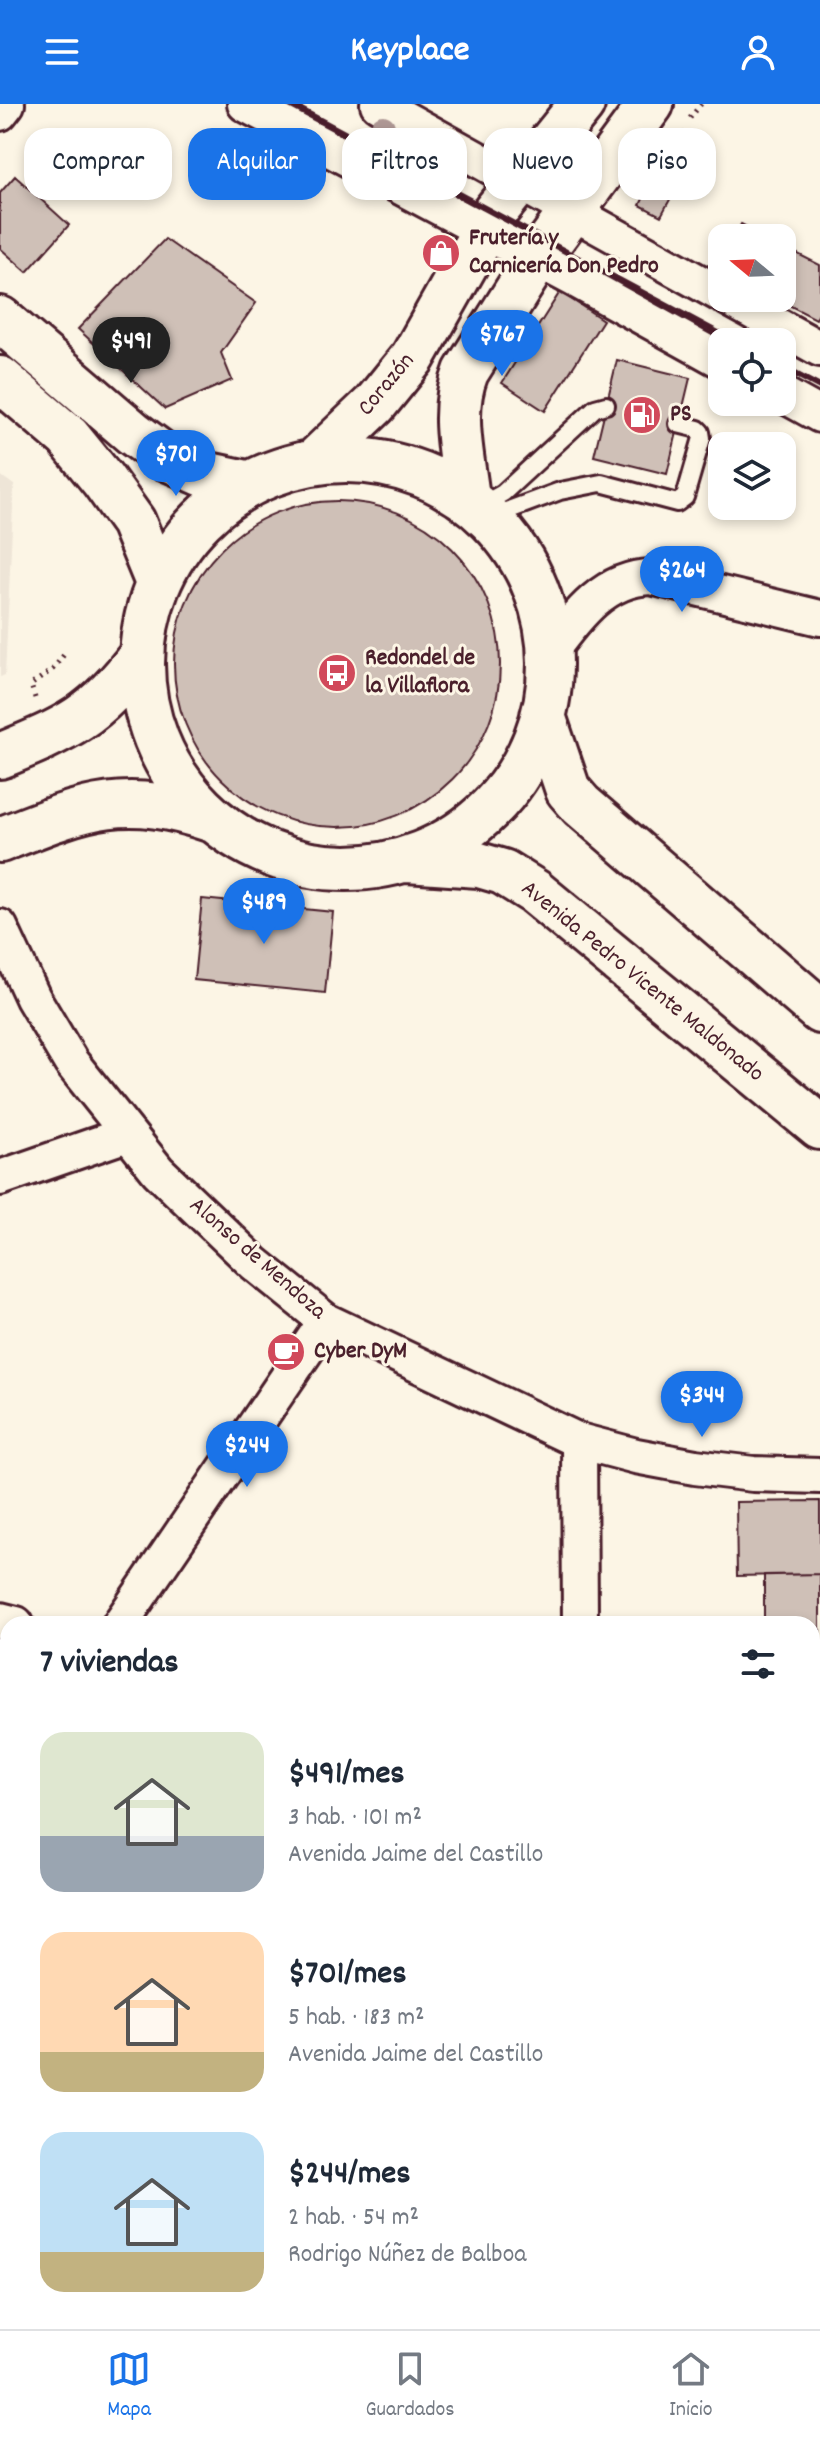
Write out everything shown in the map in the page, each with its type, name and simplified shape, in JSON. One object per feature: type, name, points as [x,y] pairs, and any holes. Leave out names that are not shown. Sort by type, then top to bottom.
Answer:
[{"type":"main road","name":"Corazón","points":[[562,128],[582,104]]},
{"type":"main road","points":[[478,507],[458,421],[461,386],[466,372],[537,259],[651,104]]},
{"type":"main road","name":"Corazón","points":[[315,461],[375,404],[413,357],[504,200]]},
{"type":"main road","points":[[0,319],[133,433],[167,458],[204,474],[247,483]]},
{"type":"main road","points":[[0,379],[68,437],[103,480],[133,522],[158,583]]},
{"type":"main road","points":[[368,459],[421,472],[478,507],[514,545],[532,578],[545,614],[550,652],[550,684],[543,716],[528,755],[506,790],[478,820],[443,844],[405,860],[355,869],[304,865],[255,849],[213,820],[181,786],[158,747],[144,702],[141,656],[146,619],[158,583],[194,526],[247,483],[280,469],[315,461],[368,459]]},
{"type":"main road","points":[[0,756],[46,738],[84,716],[118,686],[141,656]]},
{"type":"main road","points":[[543,716],[568,790],[581,805],[820,1011]]},
{"type":"main road","points":[[0,840],[81,809],[113,804],[144,803],[213,820]]},
{"type":"main road","name":"Avenida Pedro Vicente Maldonado","points":[[405,860],[479,865],[503,872],[535,892],[820,1127]]},
{"type":"street","points":[[0,113],[7,104]]},
{"type":"street","points":[[245,104],[708,353]]},
{"type":"street","points":[[378,104],[483,162]]},
{"type":"street","points":[[551,200],[708,287]]},
{"type":"street","points":[[753,312],[820,349]]},
{"type":"street","points":[[796,402],[820,415]]},
{"type":"street","points":[[550,652],[591,602],[633,577],[651,577],[820,618]]},
{"type":"street","name":"Alonso de Mendoza","points":[[0,927],[33,998],[71,1062],[127,1134],[158,1171],[206,1218],[254,1263],[326,1321],[579,1441],[695,1467],[753,1474],[820,1476]]},
{"type":"street","points":[[0,1178],[127,1134]]},
{"type":"street","points":[[125,1616],[326,1321]]},
{"type":"street","points":[[579,1441],[580,1616]]},
{"type":"lane","points":[[478,507],[503,493],[595,408],[606,405]]},
{"type":"lane","points":[[478,507],[601,483],[677,503],[682,501],[702,438],[698,429],[678,424]]},
{"type":"path","points":[[31,685],[53,669],[66,652]]},
{"type":"shaded area","points":[[0,475],[14,485],[5,675],[0,677]]},
{"type":"building","points":[[15,176],[24,184],[24,200],[41,200],[69,225],[27,272],[0,248],[0,193]]},
{"type":"building","points":[[642,200],[670,200],[661,216],[640,205]]},
{"type":"building","points":[[165,239],[256,303],[221,353],[232,380],[165,409],[78,329]]},
{"type":"building","points":[[796,253],[820,265],[820,312],[816,319],[796,309]]},
{"type":"building","points":[[560,292],[603,320],[545,411],[502,383]]},
{"type":"building","name":"PS","points":[[617,360],[690,378],[667,474],[594,456]]},
{"type":"building","name":"Redondel de la Villaflora","points":[[337,501],[369,504],[414,520],[441,538],[463,560],[488,602],[497,632],[500,664],[497,696],[481,741],[463,768],[441,790],[399,815],[369,824],[337,827],[305,824],[260,808],[233,790],[211,768],[186,726],[177,696],[174,664],[177,632],[193,587],[211,560],[233,538],[275,513],[305,504]]},
{"type":"building","points":[[202,899],[333,912],[325,993],[194,980]]},
{"type":"building","points":[[820,1501],[820,1574],[737,1576],[736,1502]]},
{"type":"building","points":[[820,1574],[820,1616],[764,1616],[764,1575]]},
{"type":"railway","points":[[290,104],[709,328]]},
{"type":"railway","points":[[796,374],[820,387]]},
{"type":"place","name":"Frutería y Carnicería Don Pedro","points":[[441,253]]},
{"type":"place","name":"PS","points":[[642,415]]},
{"type":"place","name":"Redondel de la Villaflora","points":[[337,673]]},
{"type":"place","name":"Cyber DyM","points":[[286,1352]]}]
